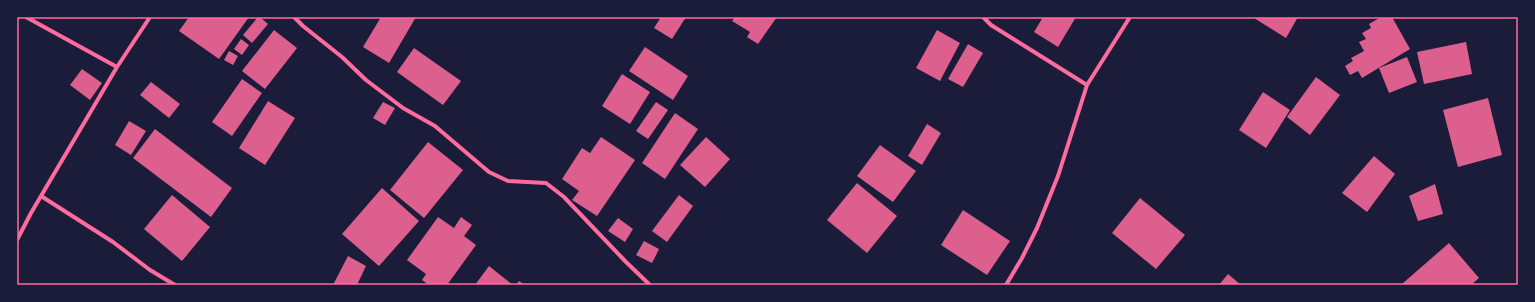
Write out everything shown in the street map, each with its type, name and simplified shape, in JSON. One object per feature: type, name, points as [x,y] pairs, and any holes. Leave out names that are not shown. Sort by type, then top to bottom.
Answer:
[{"type":"street","points":[[26,17],[117,67]]},
{"type":"street","points":[[17,240],[41,196],[117,67],[150,17]]},
{"type":"street","points":[[294,17],[302,26],[342,57],[366,80],[403,108],[435,126],[489,172],[508,181],[546,183],[564,197],[650,285]]},
{"type":"street","points":[[983,17],[991,25],[1087,85]]},
{"type":"street","points":[[1006,285],[1037,228],[1058,176],[1087,85],[1130,17]]},
{"type":"street","points":[[41,196],[113,242],[150,270],[175,285]]},
{"type":"building","points":[[189,17],[249,17],[219,59],[179,31]]},
{"type":"building","points":[[258,17],[268,24],[252,43],[243,35]]},
{"type":"building","points":[[381,17],[416,17],[389,63],[363,47]]},
{"type":"building","points":[[661,17],[686,17],[672,39],[654,28]]},
{"type":"building","points":[[735,17],[777,17],[758,44],[747,37],[750,32],[732,21]]},
{"type":"building","points":[[1043,17],[1076,17],[1058,47],[1034,32]]},
{"type":"building","points":[[1254,17],[1298,17],[1286,38]]},
{"type":"building","points":[[1381,17],[1392,17],[1410,49],[1362,78],[1358,71],[1350,75],[1345,66],[1353,61],[1351,58],[1364,51],[1359,42],[1366,39],[1362,33],[1371,28],[1369,24]]},
{"type":"building","points":[[274,30],[297,48],[265,89],[242,71]]},
{"type":"building","points":[[937,30],[960,43],[940,81],[916,68]]},
{"type":"building","points":[[241,39],[249,45],[242,55],[234,49]]},
{"type":"building","points":[[1466,42],[1472,74],[1424,84],[1417,52]]},
{"type":"building","points":[[968,44],[983,53],[963,87],[948,79]]},
{"type":"building","points":[[645,47],[688,76],[673,100],[629,71]]},
{"type":"building","points":[[414,48],[461,81],[443,105],[397,72]]},
{"type":"building","points":[[229,51],[238,56],[233,65],[224,60]]},
{"type":"building","points":[[1407,57],[1417,82],[1389,93],[1379,68]]},
{"type":"building","points":[[82,69],[102,83],[90,100],[70,85]]},
{"type":"building","points":[[622,74],[650,92],[630,124],[602,106]]},
{"type":"building","points":[[1316,77],[1340,95],[1310,135],[1287,117]]},
{"type":"building","points":[[242,79],[262,93],[232,136],[212,122]]},
{"type":"building","points":[[151,82],[180,104],[169,118],[140,95]]},
{"type":"building","points":[[1263,92],[1290,110],[1266,148],[1239,130]]},
{"type":"building","points":[[1488,98],[1502,155],[1458,167],[1443,110]]},
{"type":"building","points":[[268,101],[295,118],[265,165],[239,148]]},
{"type":"building","points":[[383,102],[395,108],[385,125],[373,118]]},
{"type":"building","points":[[656,102],[668,110],[648,139],[636,131]]},
{"type":"building","points":[[675,113],[698,129],[665,179],[642,163]]},
{"type":"building","points":[[129,121],[146,131],[131,155],[115,145]]},
{"type":"building","points":[[927,124],[941,133],[922,165],[908,156]]},
{"type":"building","points":[[155,129],[232,188],[211,217],[133,158]]},
{"type":"building","points":[[601,137],[635,160],[597,216],[572,200],[579,191],[562,179],[582,148],[590,153]]},
{"type":"building","points":[[706,137],[730,159],[705,187],[680,165]]},
{"type":"building","points":[[428,142],[463,170],[424,218],[390,190]]},
{"type":"building","points":[[880,145],[916,171],[893,202],[857,176]]},
{"type":"building","points":[[1374,156],[1395,174],[1367,212],[1342,193]]},
{"type":"building","points":[[857,183],[897,216],[867,253],[827,220]]},
{"type":"building","points":[[1435,184],[1443,214],[1418,221],[1409,196]]},
{"type":"building","points":[[382,188],[419,221],[379,266],[342,234]]},
{"type":"building","points":[[172,195],[210,227],[182,261],[144,229]]},
{"type":"building","points":[[679,195],[693,206],[667,242],[652,231]]},
{"type":"building","points":[[1140,198],[1185,235],[1156,269],[1112,233]]},
{"type":"building","points":[[963,210],[1010,241],[987,275],[941,245]]},
{"type":"building","points":[[438,217],[454,228],[461,217],[472,225],[464,236],[476,245],[447,285],[429,285],[422,280],[426,274],[407,260]]},
{"type":"building","points":[[618,218],[633,229],[625,242],[608,231]]},
{"type":"building","points":[[644,241],[659,249],[652,263],[636,255]]},
{"type":"building","points":[[1449,243],[1479,278],[1471,285],[1402,284]]},
{"type":"building","points":[[348,256],[366,266],[357,285],[333,285]]},
{"type":"building","points":[[489,266],[513,285],[475,285]]},
{"type":"building","points":[[1228,274],[1241,285],[1219,285]]},
{"type":"building","points":[[519,281],[525,285],[516,285]]}]
